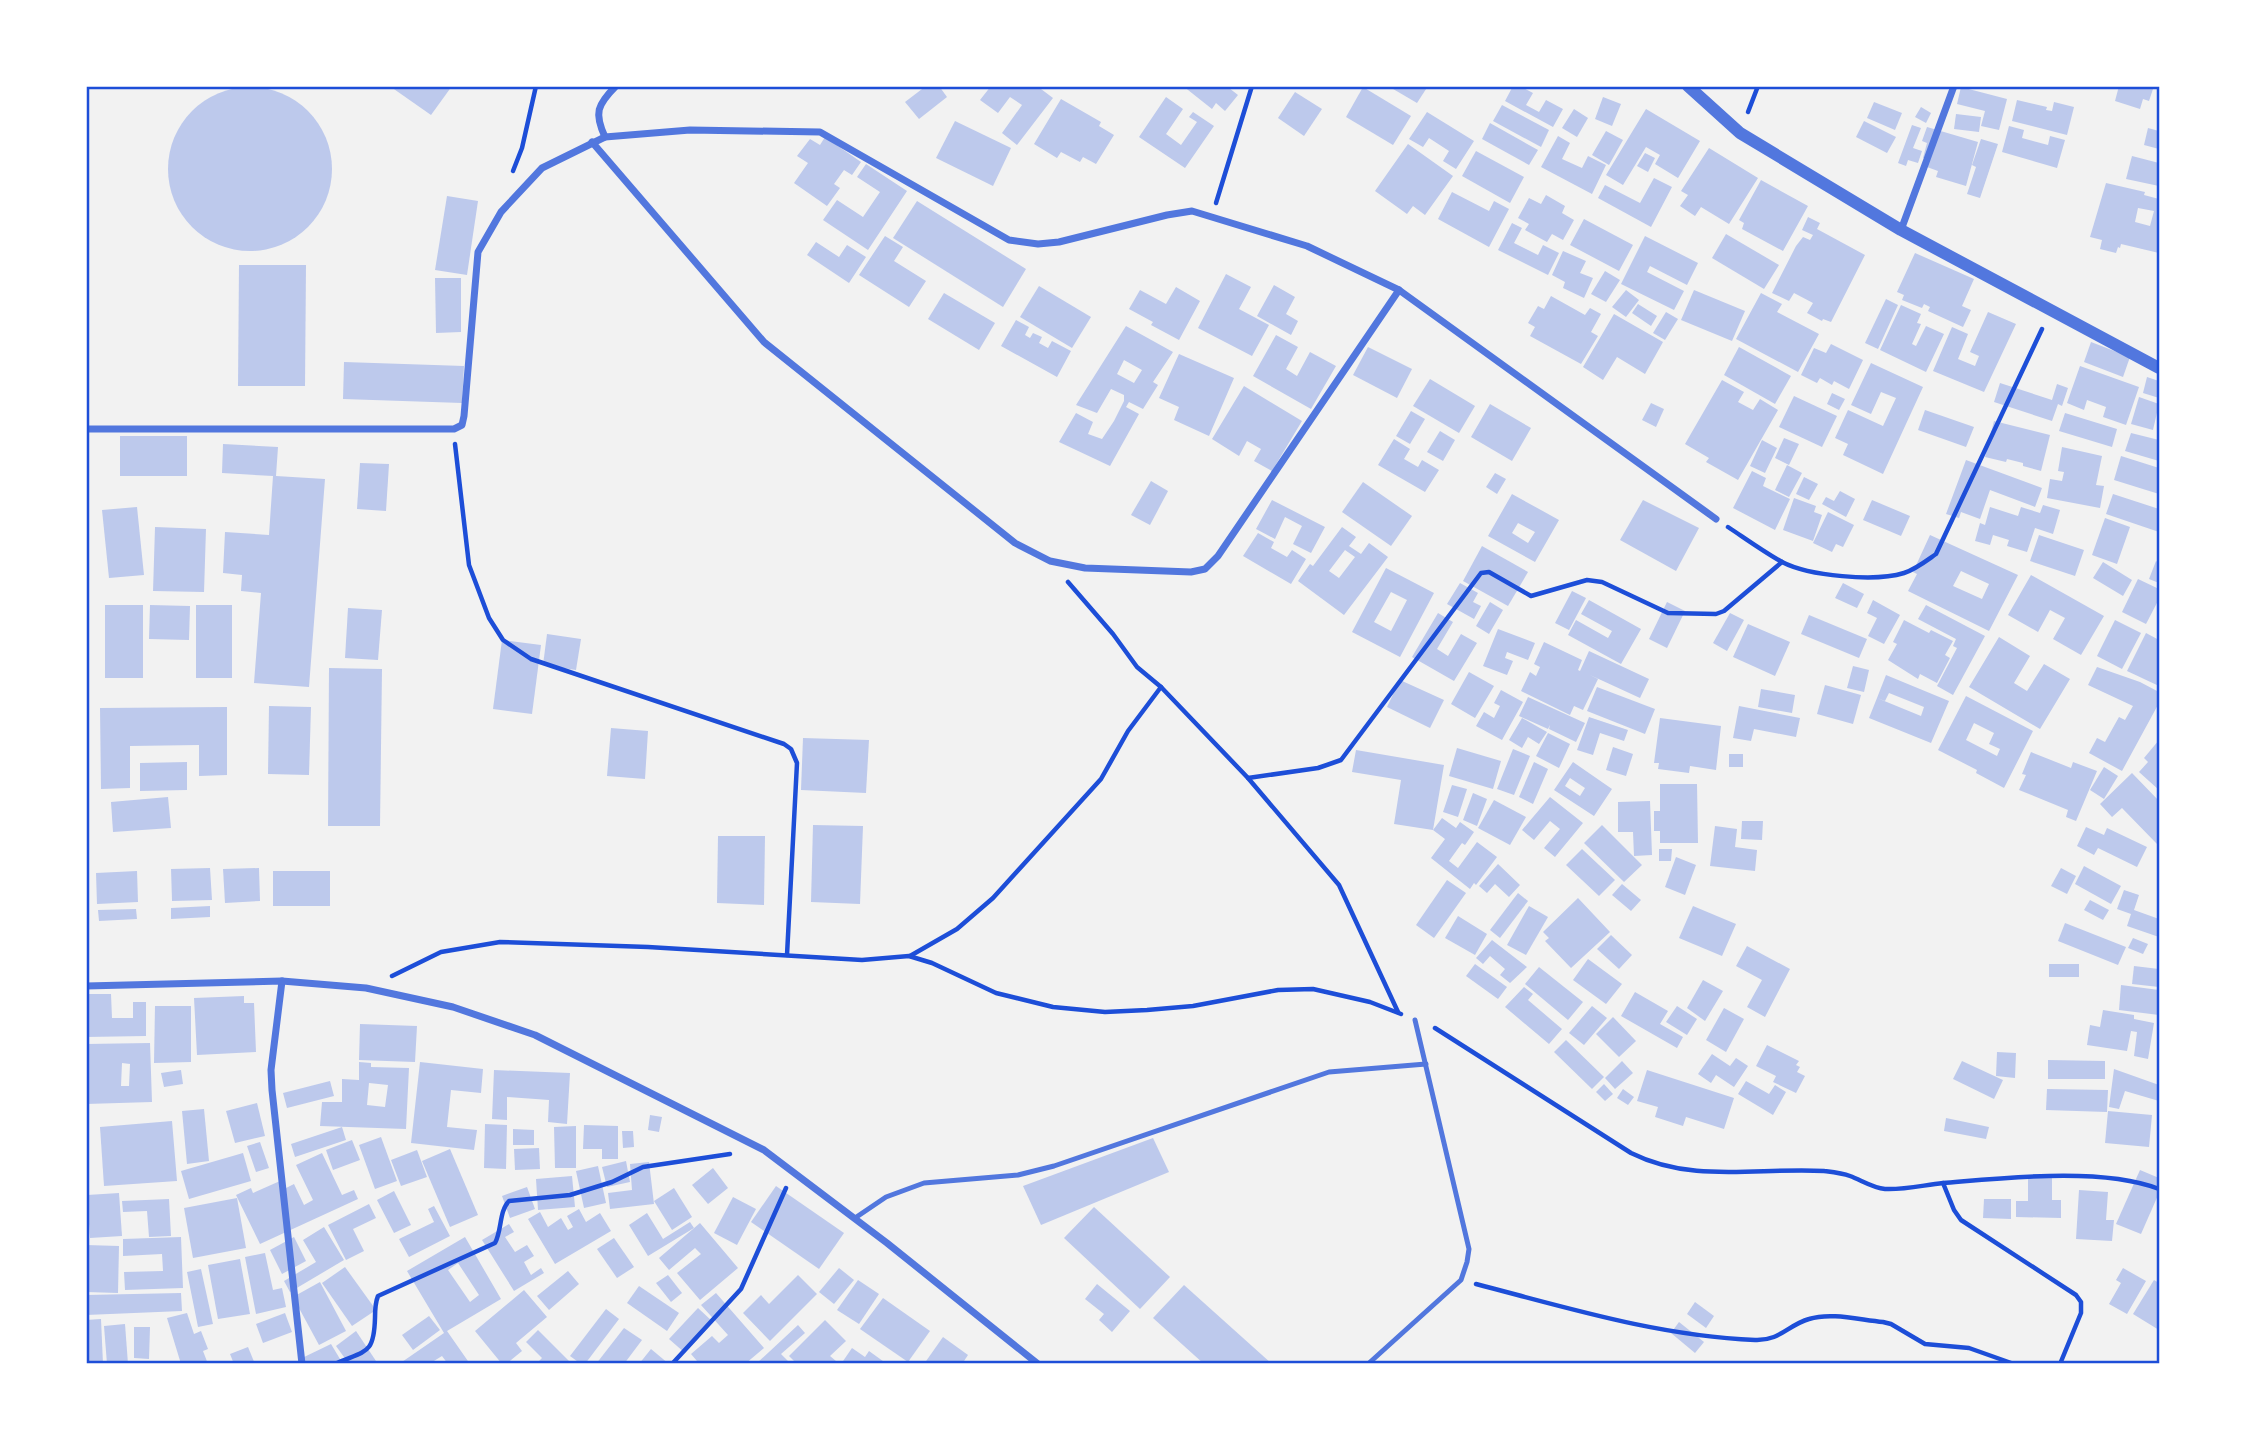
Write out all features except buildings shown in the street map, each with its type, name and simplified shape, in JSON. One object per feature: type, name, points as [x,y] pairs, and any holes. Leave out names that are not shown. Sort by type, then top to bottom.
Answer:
[{"type":"street","points":[[605,137],[597,119],[601,103],[615,86]]},
{"type":"street","points":[[1688,86],[1740,133],[1902,230],[2159,368]]},
{"type":"street","points":[[1902,230],[1954,86]]},
{"type":"street","points":[[86,429],[454,429],[462,425],[464,416],[478,252],[501,212],[542,168],[605,137],[691,130],[820,132],[1009,240],[1038,244],[1059,242],[1192,211],[1307,246],[1399,290],[1716,519]]},
{"type":"street","points":[[592,142],[764,342],[1015,543],[1050,561],[1085,568],[1191,572],[1205,569],[1226,544],[1399,290]]},
{"type":"street","points":[[282,982],[271,1070],[272,1090],[302,1364]]},
{"type":"street","points":[[86,986],[282,982],[366,988],[453,1007],[535,1035],[764,1150],[855,1218],[1038,1364]]},
{"type":"lane","points":[[1368,1364],[1461,1280],[1469,1249],[1415,1020]]},
{"type":"lane","points":[[855,1218],[886,1197],[924,1183],[1030,1172],[1329,1072],[1426,1064]]},
{"type":"path","points":[[512,174],[522,148],[536,86]]},
{"type":"path","points":[[1211,217],[1252,86]]},
{"type":"path","points":[[1740,133],[1758,86]]},
{"type":"path","points":[[1716,519],[1782,562],[1808,572],[1886,576],[1904,573],[1921,565],[1936,554],[2051,309]]},
{"type":"path","points":[[454,429],[469,565],[489,618],[503,640],[531,659],[784,744],[795,755],[797,763],[787,955]]},
{"type":"path","points":[[1050,561],[1113,634],[1136,667],[1161,687],[1248,778],[1339,885],[1399,1013]]},
{"type":"path","points":[[1248,778],[1318,768],[1341,760],[1481,573],[1489,572],[1531,596],[1580,581],[1602,582],[1658,610],[1708,615],[1724,611],[1782,562]]},
{"type":"path","points":[[909,956],[957,929],[993,898],[1101,779],[1128,732],[1161,687]]},
{"type":"path","points":[[366,988],[441,952],[500,942],[648,947],[862,960],[909,956],[932,963],[996,993],[1053,1007],[1105,1012],[1193,1006],[1278,990],[1313,989],[1370,1002],[1443,1031],[1631,1153],[1649,1162],[1680,1170],[1726,1173],[1823,1171],[1847,1175],[1885,1189],[2024,1177],[2110,1177],[2137,1180],[2159,1189]]},
{"type":"path","points":[[335,1364],[371,1346],[378,1296],[485,1249],[495,1242],[499,1235],[504,1207],[509,1201],[580,1192],[652,1165],[764,1150]]},
{"type":"path","points":[[672,1364],[741,1289],[793,1172]]},
{"type":"path","points":[[1943,1183],[1961,1220],[2076,1295],[2081,1302],[2081,1313],[2060,1364]]},
{"type":"path","points":[[1461,1280],[1652,1330],[1755,1340],[1775,1338],[1803,1321],[1816,1318],[1883,1322],[1925,1344],[1969,1348],[2014,1364]]}]
